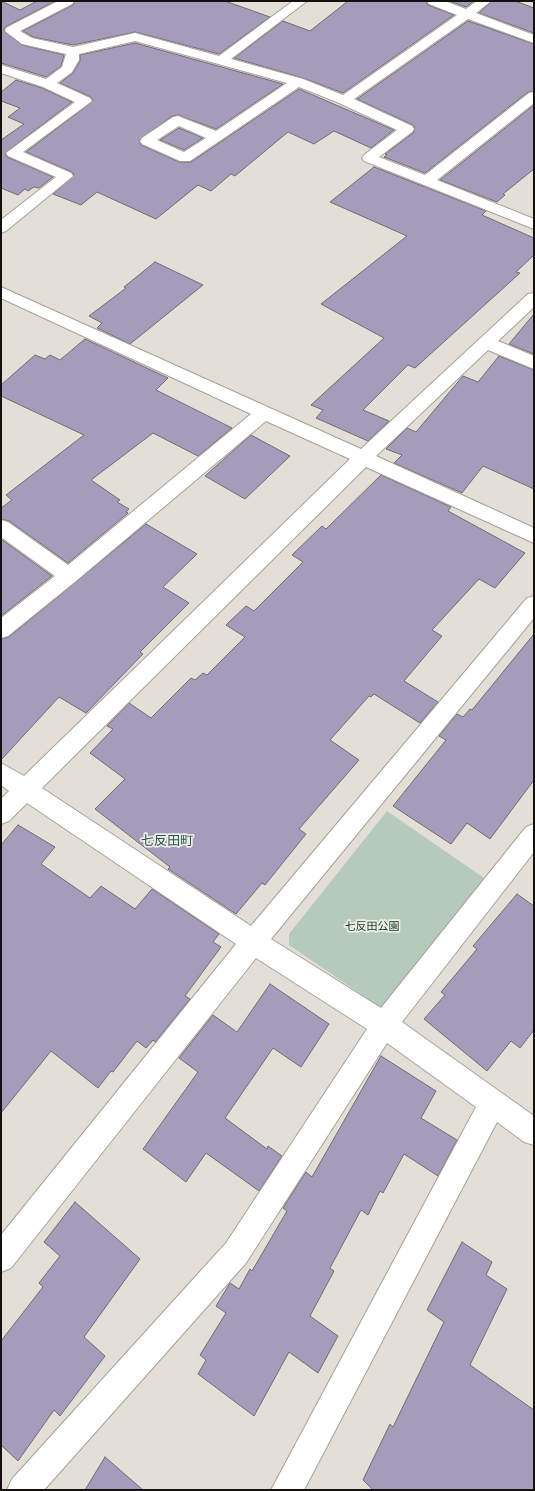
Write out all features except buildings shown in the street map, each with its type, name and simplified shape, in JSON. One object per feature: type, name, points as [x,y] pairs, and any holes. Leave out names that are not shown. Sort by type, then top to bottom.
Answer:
[{"type":"street","points":[[68,1],[11,31],[27,41],[73,51],[135,37],[298,82],[344,100],[407,129],[369,158],[534,224]]},
{"type":"street","points":[[222,60],[301,1]]},
{"type":"street","points":[[434,1],[534,39]]},
{"type":"street","points":[[344,100],[485,1]]},
{"type":"street","points":[[1,37],[18,35]]},
{"type":"street","points":[[48,84],[67,70],[72,60],[73,51]]},
{"type":"street","points":[[1,69],[48,84],[85,101],[13,153],[66,176],[1,228]]},
{"type":"street","points":[[217,137],[298,82]]},
{"type":"street","points":[[428,181],[534,96]]},
{"type":"street","points":[[1,292],[534,536]]},
{"type":"street","points":[[1,814],[363,458],[534,298]]},
{"type":"street","points":[[486,343],[534,363]]},
{"type":"street","points":[[1,630],[69,576],[264,413]]},
{"type":"street","points":[[1,527],[69,576]]},
{"type":"street","points":[[1,1258],[253,942],[534,604]]},
{"type":"street","points":[[1,773],[253,942],[384,1025],[492,1104],[534,1132]]},
{"type":"street","points":[[22,1490],[236,1253],[384,1025],[534,834]]},
{"type":"street","points":[[287,1490],[492,1104]]},
{"type":"green space","name":"七反田公園","points":[[387,811],[484,878],[384,1010],[289,945],[289,934]]},
{"type":"waterway","points":[[420,1],[448,11]]},
{"type":"waterway","points":[[478,23],[534,44]]},
{"type":"district","name":"七反田町","points":[[167,841]]}]
